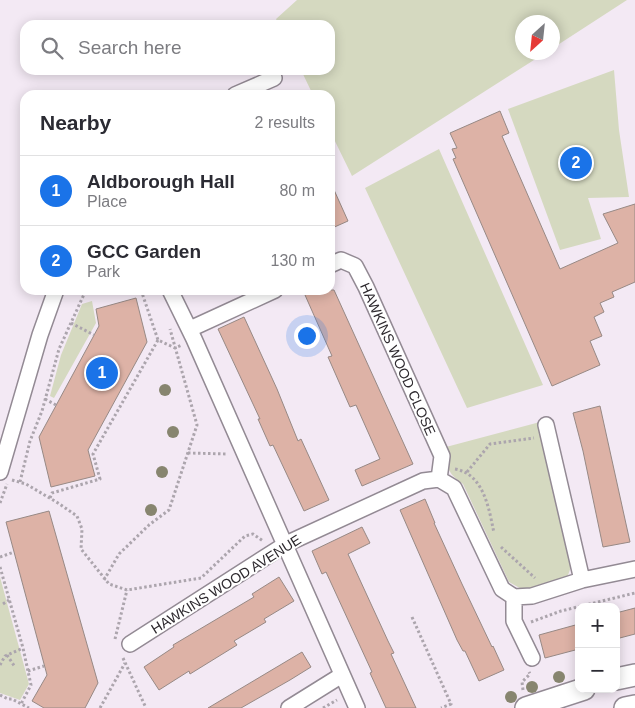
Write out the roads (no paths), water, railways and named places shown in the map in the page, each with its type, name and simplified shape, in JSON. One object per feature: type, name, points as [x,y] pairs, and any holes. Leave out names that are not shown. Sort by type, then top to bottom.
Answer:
[{"type":"main road","points":[[620,679],[635,675]]},
{"type":"main road","points":[[524,700],[575,691]]},
{"type":"main road","points":[[625,708],[635,706]]},
{"type":"street","points":[[246,90],[274,78]]},
{"type":"street","name":"HAWKINS WOOD CLOSE","points":[[335,263],[341,260],[355,266],[366,287],[442,456],[439,479]]},
{"type":"street","points":[[0,472],[40,335],[54,295]]},
{"type":"street","points":[[172,295],[190,329],[246,455],[280,548],[357,708]]},
{"type":"street","points":[[190,329],[264,295]]},
{"type":"street","points":[[547,428],[582,580]]},
{"type":"street","points":[[439,479],[454,488],[502,589],[514,602],[514,621],[532,658]]},
{"type":"street","name":"HAWKINS WOOD AVENUE","points":[[130,650],[280,548],[423,481],[439,479]]},
{"type":"street","points":[[514,602],[582,580],[635,569]]},
{"type":"street","points":[[288,708],[342,675]]},
{"type":"place","name":"GCC Garden","points":[[576,163]]},
{"type":"place","name":"Aldborough Hall","points":[[102,373]]}]
